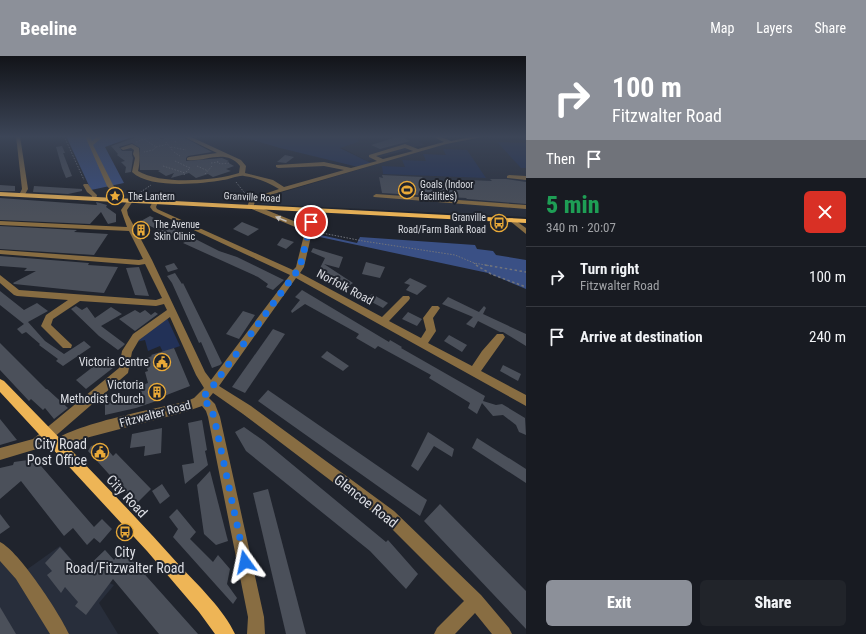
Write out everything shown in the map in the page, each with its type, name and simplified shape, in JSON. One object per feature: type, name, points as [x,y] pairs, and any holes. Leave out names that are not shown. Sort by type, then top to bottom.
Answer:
[{"type":"main road","name":"Granville Road","points":[[0,194],[94,199],[116,198],[130,201],[251,205],[314,210],[526,221]]},
{"type":"main road","name":"City Road","points":[[0,384],[205,606],[226,634]]},
{"type":"street","points":[[22,163],[25,189],[22,195]]},
{"type":"street","points":[[100,163],[116,198]]},
{"type":"street","points":[[137,163],[135,172],[154,180],[226,179],[242,174],[271,181],[284,190]]},
{"type":"street","points":[[241,163],[243,166],[242,174]]},
{"type":"street","points":[[251,205],[284,190],[375,163]]},
{"type":"street","points":[[278,166],[324,164],[352,170]]},
{"type":"street","points":[[365,166],[369,169],[370,173]]},
{"type":"street","points":[[509,176],[526,178]]},
{"type":"street","points":[[86,185],[89,191],[95,196],[94,199]]},
{"type":"street","points":[[376,196],[526,207]]},
{"type":"street","points":[[130,201],[124,212],[131,230],[148,260],[204,381],[214,417],[256,617],[256,634]]},
{"type":"street","name":"Norfolk Road","points":[[155,202],[153,207],[155,210],[295,274],[526,402]]},
{"type":"street","points":[[251,205],[309,230]]},
{"type":"street","name":"Fitzwalter Road","points":[[0,454],[53,440],[64,440],[81,434],[193,405],[207,393],[300,267],[314,210]]},
{"type":"street","points":[[512,220],[526,232]]},
{"type":"street","points":[[0,223],[131,230]]},
{"type":"street","points":[[0,252],[139,262],[148,260]]},
{"type":"street","points":[[0,278],[17,292],[77,299],[156,303],[167,300]]},
{"type":"street","points":[[383,322],[406,298]]},
{"type":"street","points":[[67,345],[46,326],[49,317],[77,299]]},
{"type":"street","points":[[422,344],[431,330],[428,318],[435,308]]},
{"type":"street","points":[[53,440],[124,370],[127,350],[136,337],[167,314],[172,312]]},
{"type":"street","points":[[474,373],[486,354],[500,337]]},
{"type":"street","name":"Glencoe Road","points":[[207,393],[247,410],[389,516],[475,601],[503,634]]},
{"type":"street","points":[[0,550],[22,573],[60,634]]},
{"type":"street","points":[[443,634],[475,601]]},
{"type":"path","points":[[76,163],[86,185]]},
{"type":"path","points":[[179,163],[190,168],[185,173],[182,180]]},
{"type":"path","points":[[202,180],[212,165],[210,163]]},
{"type":"path","points":[[219,163],[231,163]]},
{"type":"path","points":[[163,166],[185,173]]},
{"type":"path","points":[[197,166],[208,171]]},
{"type":"path","points":[[226,179],[238,183],[251,205]]},
{"type":"path","points":[[116,198],[135,196],[150,186],[154,180]]},
{"type":"path","points":[[309,230],[363,241],[455,255],[474,262],[526,272]]},
{"type":"path","points":[[474,262],[478,267],[485,271],[526,287]]},
{"type":"shaded area","points":[[78,163],[113,163],[124,183],[91,190]]},
{"type":"shaded area","points":[[341,163],[371,163],[358,167]]},
{"type":"shaded area","points":[[381,163],[526,163],[526,217],[263,204],[258,202],[260,199]]},
{"type":"shaded area","points":[[403,163],[476,163],[486,178],[383,174],[382,166],[405,167]]},
{"type":"shaded area","points":[[516,163],[526,163],[526,168],[521,168]]},
{"type":"shaded area","points":[[316,234],[357,243],[360,237],[475,245],[477,249],[493,251],[496,255],[526,260],[526,289],[488,273],[315,236]]},
{"type":"shaded area","points":[[167,318],[180,346],[163,352],[160,346],[148,351],[145,340],[136,342],[137,337]]},
{"type":"shaded area","points":[[60,546],[82,572],[105,550],[113,559],[100,579],[114,585],[99,603],[118,634],[0,634],[0,559],[22,573]]},
{"type":"building","points":[[61,163],[67,163],[72,176],[66,178]]},
{"type":"building","points":[[122,163],[132,163],[131,172],[125,173],[126,167]]},
{"type":"building","points":[[140,163],[229,163],[234,166],[226,169],[231,171],[213,177],[208,174],[196,178],[189,173],[171,178],[174,173],[166,176],[158,171],[160,170],[140,170]]},
{"type":"building","points":[[382,175],[422,177],[426,182],[452,184],[454,188],[474,189],[468,180],[492,181],[490,179],[506,179],[526,182],[526,204],[466,198],[382,193],[379,177],[383,178]]},
{"type":"building","points":[[0,185],[15,186],[15,191],[0,191]]},
{"type":"building","points":[[34,186],[82,189],[82,191],[68,194],[33,192]]},
{"type":"building","points":[[0,198],[97,205],[96,202],[107,205],[106,207],[116,214],[116,222],[108,224],[101,212],[90,224],[0,220]]},
{"type":"building","points":[[150,216],[219,251],[237,257],[284,280],[273,290],[266,287],[268,284],[258,277],[183,243],[185,242],[166,233],[165,234],[141,221]]},
{"type":"building","points":[[242,222],[259,229],[248,236],[233,229]]},
{"type":"building","points":[[0,226],[77,230],[74,232],[108,234],[94,255],[0,249]]},
{"type":"building","points":[[282,238],[294,242],[286,249],[277,245]]},
{"type":"building","points":[[313,248],[343,257],[339,268],[324,264],[353,283],[344,289],[332,281],[336,278],[318,272],[325,258],[311,252]]},
{"type":"building","points":[[0,256],[89,263],[88,265],[118,267],[104,293],[82,291],[14,284],[13,283],[36,271],[24,271],[27,268],[0,266]]},
{"type":"building","points":[[366,262],[385,267],[380,278],[362,274]]},
{"type":"building","points":[[174,263],[178,269],[168,272],[165,266]]},
{"type":"building","points":[[139,267],[149,296],[135,295],[126,268]]},
{"type":"building","points":[[175,273],[182,284],[183,283],[212,342],[222,363],[220,365],[212,368],[201,342],[199,343],[172,283],[167,276]]},
{"type":"building","points":[[410,278],[427,286],[417,295],[406,290],[410,285],[404,283]]},
{"type":"building","points":[[302,290],[389,342],[390,340],[402,347],[401,348],[485,396],[483,401],[496,405],[502,404],[525,418],[526,435],[519,432],[516,425],[503,415],[493,416],[482,403],[477,414],[468,408],[470,403],[429,378],[431,375],[378,346],[375,349],[356,338],[359,334],[305,304],[292,313],[291,311],[300,300],[295,297]]},
{"type":"building","points":[[0,291],[24,310],[37,303],[48,311],[28,322],[45,341],[64,354],[84,341],[91,347],[63,366],[56,361],[58,359],[39,345],[40,344],[26,332],[22,334],[17,329],[24,324],[0,305]]},
{"type":"building","points":[[372,294],[388,303],[383,308],[366,299]]},
{"type":"building","points":[[448,297],[479,312],[484,306],[486,308],[483,314],[526,334],[526,346],[503,332],[500,332],[478,321],[474,328],[466,324],[473,317],[442,304]]},
{"type":"building","points":[[76,306],[82,310],[87,307],[95,318],[111,307],[122,314],[101,326],[125,344],[118,350],[99,336],[71,309]]},
{"type":"building","points":[[135,310],[140,313],[145,310],[151,315],[155,312],[158,314],[135,331],[119,319]]},
{"type":"building","points":[[243,311],[255,315],[239,339],[226,334]]},
{"type":"building","points":[[408,312],[422,319],[417,326],[402,319]]},
{"type":"building","points":[[273,329],[285,334],[245,393],[232,387]]},
{"type":"building","points":[[449,335],[467,345],[462,352],[444,341]]},
{"type":"building","points":[[0,343],[46,389],[68,408],[54,419],[45,408],[43,410],[31,399],[29,401],[0,370]]},
{"type":"building","points":[[174,348],[190,386],[164,396],[165,398],[136,408],[105,415],[105,403],[126,398],[126,403],[142,397],[139,386],[148,383],[145,372],[148,371],[144,359],[152,356],[151,355]]},
{"type":"building","points":[[327,351],[349,366],[343,371],[321,357]]},
{"type":"building","points":[[107,356],[118,364],[86,389],[76,380]]},
{"type":"building","points":[[503,365],[521,374],[518,381],[500,371]]},
{"type":"building","points":[[268,390],[427,500],[420,516],[258,401]]},
{"type":"building","points":[[0,419],[17,440],[0,445]]},
{"type":"building","points":[[202,420],[208,465],[185,484],[182,465],[194,463],[188,423]]},
{"type":"building","points":[[244,427],[264,441],[386,542],[388,540],[418,574],[406,589],[370,551],[246,451],[235,432]]},
{"type":"building","points":[[162,428],[161,453],[144,456],[145,446],[130,448],[132,434]]},
{"type":"building","points":[[428,432],[454,449],[452,457],[434,446],[418,471],[411,466]]},
{"type":"building","points":[[477,438],[526,469],[526,483],[472,448]]},
{"type":"building","points":[[102,443],[113,456],[116,453],[151,489],[136,504],[88,451],[91,446]]},
{"type":"building","points":[[35,459],[94,527],[102,519],[112,529],[100,543],[94,538],[87,545],[73,528],[64,536],[21,481],[0,499],[0,468],[13,465],[14,462]]},
{"type":"building","points":[[210,471],[228,541],[216,545],[204,534],[197,485]]},
{"type":"building","points":[[162,484],[170,496],[160,504],[152,491]]},
{"type":"building","points":[[268,489],[306,634],[286,634],[253,493]]},
{"type":"building","points":[[440,504],[526,591],[526,629],[424,521]]},
{"type":"building","points":[[177,509],[196,532],[190,539],[213,562],[218,555],[230,569],[227,584],[237,598],[233,604],[173,537],[178,529],[169,517]]},
{"type":"building","points":[[0,514],[10,527],[0,534]]},
{"type":"building","points":[[60,547],[82,572],[105,550],[114,560],[122,549],[198,634],[159,634],[113,579],[86,615],[75,606],[78,602],[65,587],[61,593],[47,575],[52,571],[45,563]]},
{"type":"building","points":[[0,607],[16,634],[0,634]]},
{"type":"place","name":"Goals (Indoor facilities)","points":[[407,190]]},
{"type":"place","name":"The Lantern","points":[[115,196]]},
{"type":"place","name":"Granville Road/Farm Bank Road","points":[[499,223]]},
{"type":"place","name":"The Avenue Skin Clinic","points":[[141,230]]},
{"type":"place","name":"Victoria Centre","points":[[162,362]]},
{"type":"place","name":"Victoria Methodist Church","points":[[157,392]]},
{"type":"place","name":"City Road Post Office","points":[[100,452]]},
{"type":"place","name":"City Road/Fitzwalter Road","points":[[125,532]]},
{"type":"route","points":[[245,562],[214,417],[208,403],[202,398],[208,393],[300,267],[311,222]]}]
